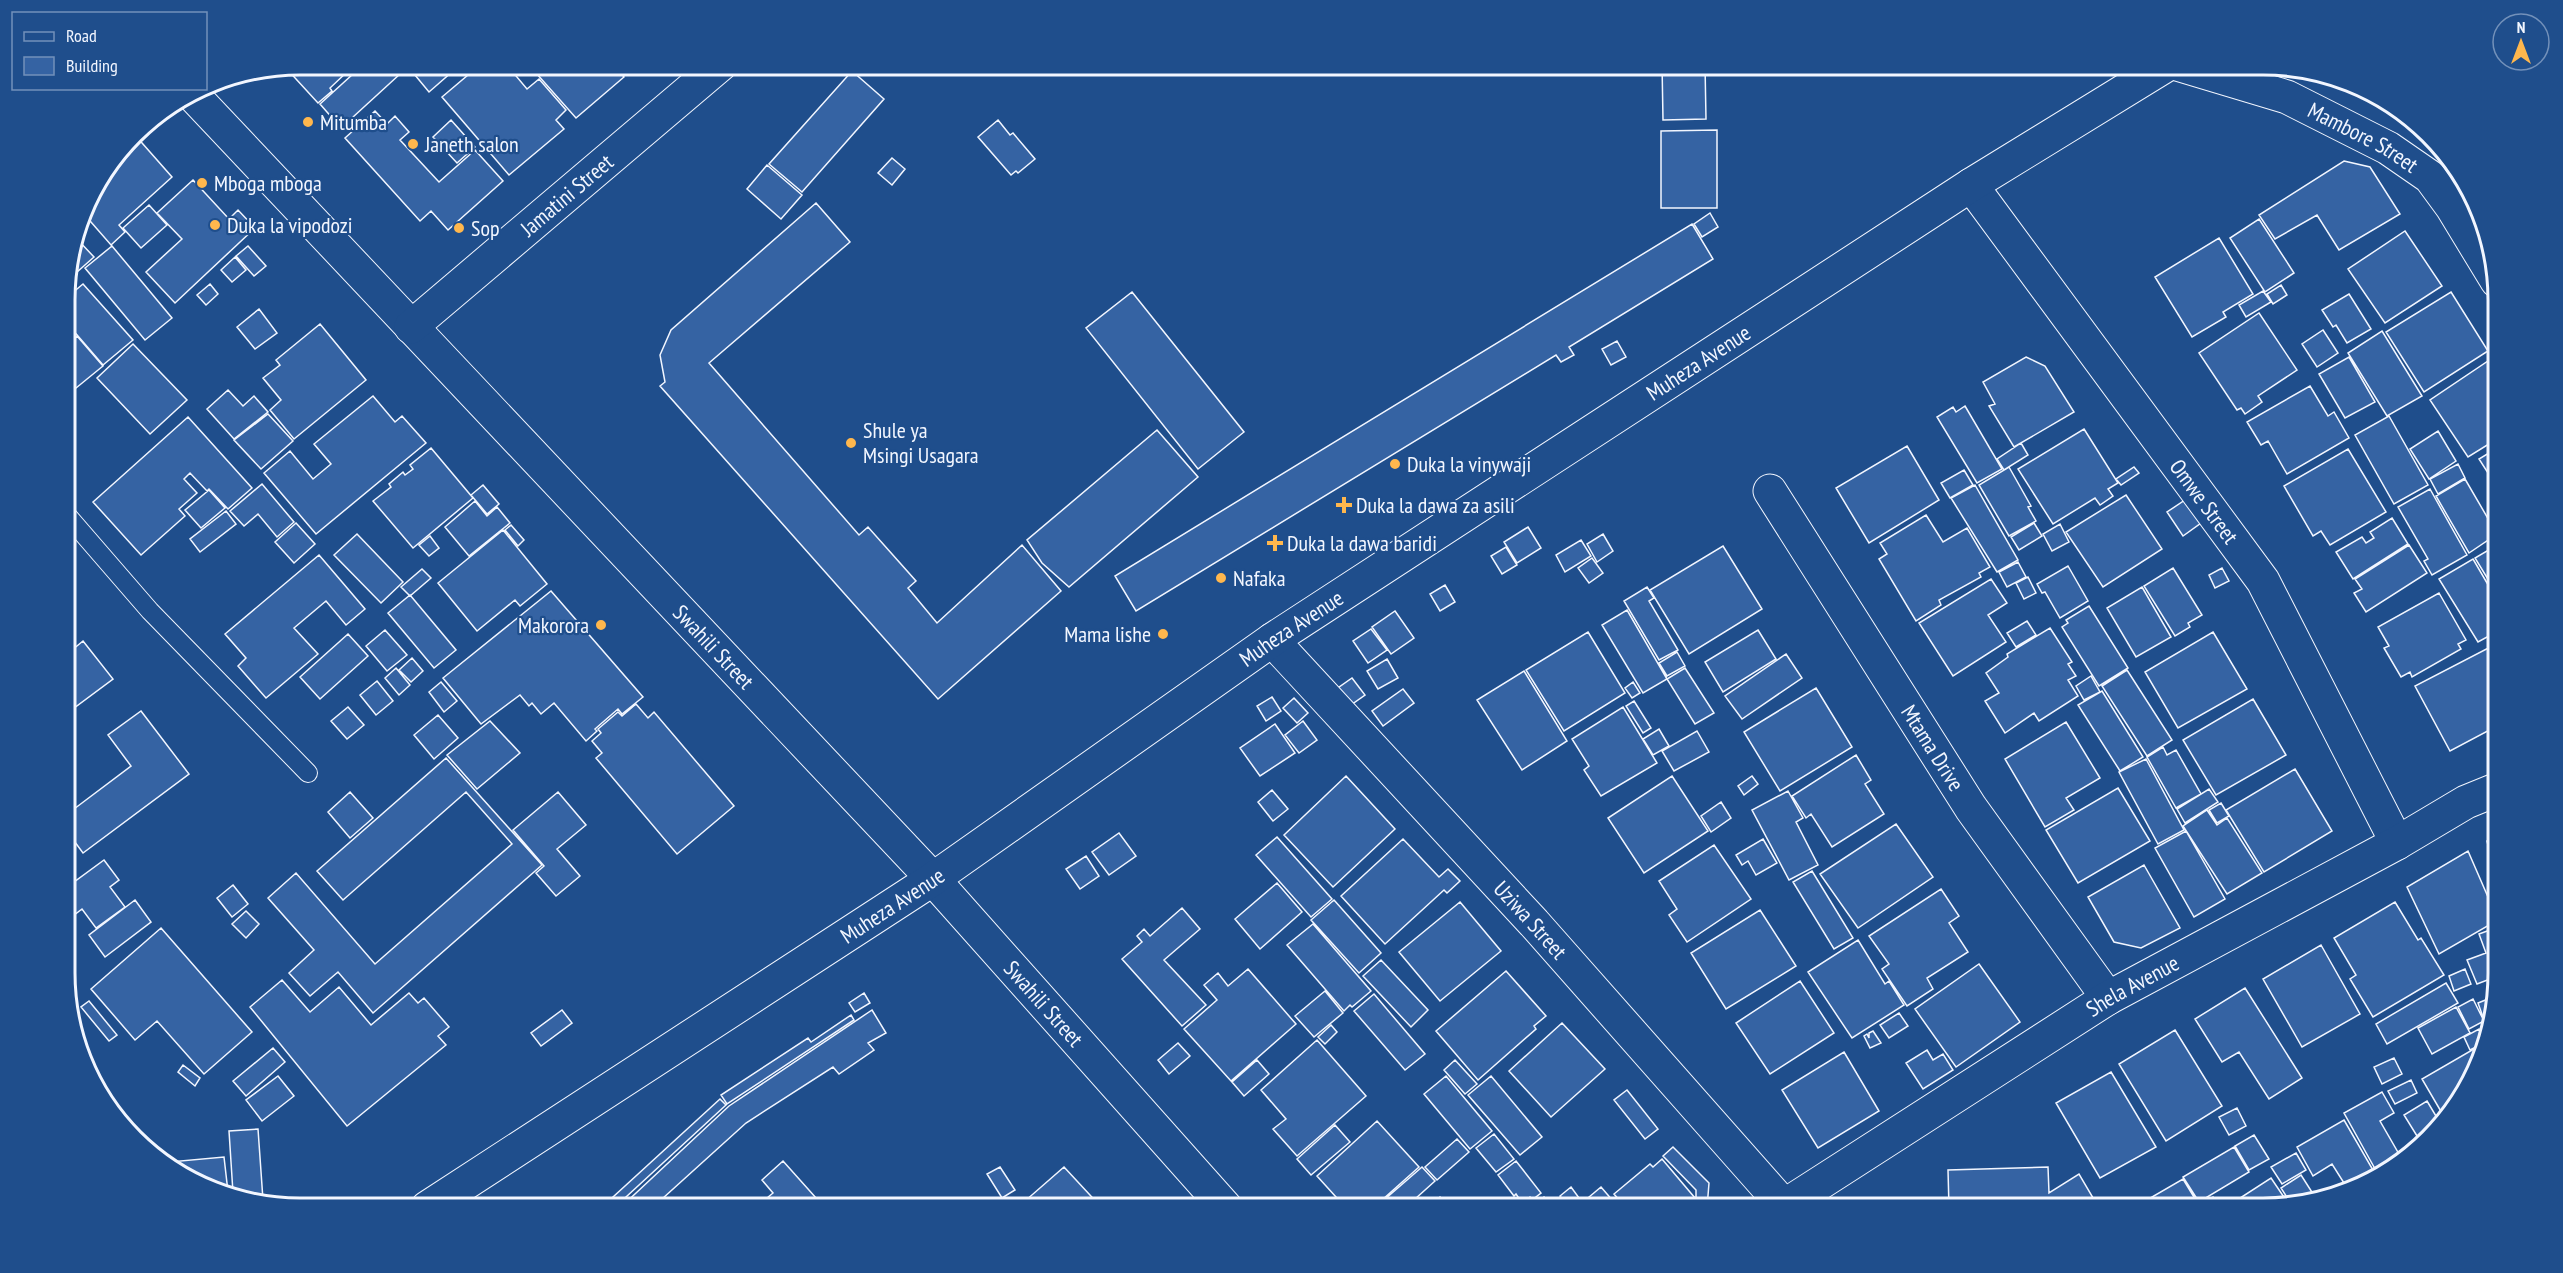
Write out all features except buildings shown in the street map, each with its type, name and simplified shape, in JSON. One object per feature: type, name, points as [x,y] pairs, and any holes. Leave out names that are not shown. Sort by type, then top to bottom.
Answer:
[{"type":"street","name":"Jamatini Street","points":[[411,327],[708,75]]},
{"type":"street","name":"Muheza Avenue","points":[[442,1198],[933,879],[1272,640],[1971,185],[2150,75]]},
{"type":"street","name":"Mambore Street","points":[[2214,75],[2287,97],[2388,148],[2430,177],[2452,207],[2485,261]]},
{"type":"street","name":"Swahili Street","points":[[197,100],[933,879],[1217,1198]]},
{"type":"street","name":"Omwe Street","points":[[1971,185],[2263,581],[2397,843]]},
{"type":"street","name":"Mtama Drive","points":[[1770,490],[1971,808],[2108,998]]},
{"type":"street","name":"Uziwa Street","points":[[1272,640],[1534,923],[1775,1198]]},
{"type":"street","name":"Shela Avenue","points":[[1797,1198],[2108,998],[2397,843],[2466,802],[2488,793]]},
{"type":"lane","points":[[75,524],[150,611],[308,773]]},
{"type":"place","name":"Mitumba","points":[[308,122]]},
{"type":"place","name":"Janeth salon","points":[[413,144]]},
{"type":"place","name":"Mboga mboga","points":[[202,183]]},
{"type":"place","name":"Duka la vipodozi","points":[[215,225]]},
{"type":"place","name":"Sop","points":[[459,228]]},
{"type":"place","name":"Shule ya Msingi Usagara","points":[[851,443]]},
{"type":"place","name":"Duka la vinywaji","points":[[1395,464]]},
{"type":"place","name":"Duka la dawa za asili","points":[[1344,505]]},
{"type":"place","name":"Duka la dawa baridi","points":[[1275,543]]},
{"type":"place","name":"Nafaka","points":[[1221,578]]},
{"type":"place","name":"Makorora","points":[[601,625]]},
{"type":"place","name":"Mama lishe","points":[[1163,634]]}]
